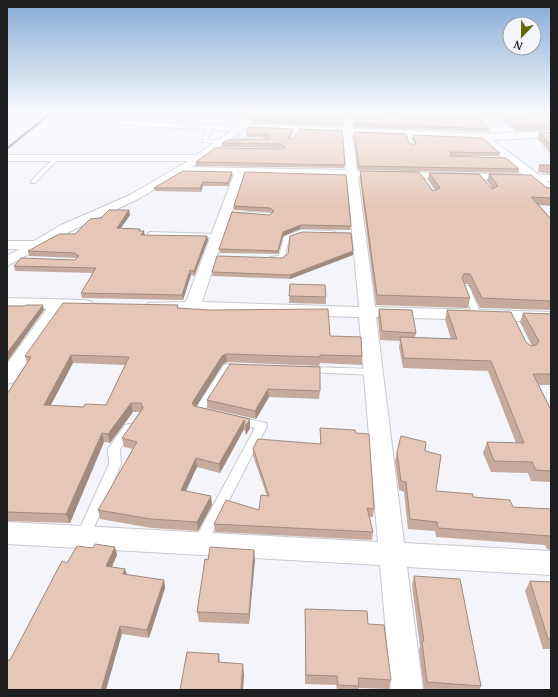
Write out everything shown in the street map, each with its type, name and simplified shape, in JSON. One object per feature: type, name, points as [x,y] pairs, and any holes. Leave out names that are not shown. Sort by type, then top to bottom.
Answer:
[{"type":"street","points":[[10,261],[95,214],[134,198],[220,145]]},
{"type":"street","points":[[348,145],[352,174],[352,234],[368,311],[391,554],[407,690]]},
{"type":"street","points":[[491,145],[507,159],[551,191]]},
{"type":"street","points":[[7,158],[198,158]]},
{"type":"street","points":[[181,170],[374,174]]},
{"type":"street","points":[[192,307],[213,256],[217,236],[229,213],[240,171]]},
{"type":"street","points":[[390,174],[421,178],[551,178]]},
{"type":"street","points":[[7,245],[37,245]]},
{"type":"street","points":[[7,303],[98,305]]},
{"type":"street","points":[[7,378],[59,304]]},
{"type":"street","points":[[137,306],[477,315],[513,320],[551,317]]},
{"type":"street","points":[[7,533],[551,563]]},
{"type":"lane","points":[[33,182],[56,158]]},
{"type":"lane","points":[[240,214],[270,214]]},
{"type":"lane","points":[[261,258],[282,258],[286,238],[301,232],[352,234]]},
{"type":"lane","points":[[150,234],[217,236]]},
{"type":"lane","points":[[10,261],[28,260]]},
{"type":"lane","points":[[465,287],[477,315]]},
{"type":"lane","points":[[200,544],[262,426],[199,411],[227,368],[250,368]]},
{"type":"lane","points":[[296,370],[374,372]]},
{"type":"lane","points":[[83,537],[115,464],[114,449],[134,421]]},
{"type":"building","points":[[283,145],[343,145],[345,165],[196,162],[215,148],[282,149],[285,147]]},
{"type":"building","points":[[356,145],[490,145],[500,153],[451,152],[450,156],[506,158],[519,169],[359,166]]},
{"type":"building","points":[[183,171],[232,172],[228,183],[203,182],[200,188],[154,188]]},
{"type":"building","points":[[360,171],[419,172],[433,191],[440,188],[429,173],[479,174],[492,189],[498,186],[489,174],[531,175],[547,188],[551,188],[551,198],[531,197],[551,219],[551,301],[482,298],[470,274],[464,274],[462,278],[470,298],[377,295]]},
{"type":"building","points":[[245,172],[346,175],[351,226],[301,225],[283,232],[278,251],[219,249],[232,212],[270,215],[274,211],[270,208],[234,206]]},
{"type":"building","points":[[109,210],[129,210],[117,228],[140,229],[139,231],[144,231],[141,235],[207,236],[194,271],[190,270],[182,295],[81,293],[96,268],[14,266],[21,258],[75,260],[79,256],[74,253],[28,251],[59,234],[75,234],[90,219],[101,218]]},
{"type":"building","points":[[302,232],[351,233],[353,251],[290,275],[212,272],[217,256],[282,258],[288,254],[290,236]]},
{"type":"building","points":[[290,284],[325,285],[326,297],[289,296]]},
{"type":"building","points":[[63,303],[178,305],[177,308],[210,310],[328,309],[330,336],[361,337],[362,356],[320,355],[320,357],[226,354],[222,356],[192,403],[194,406],[250,419],[246,426],[244,420],[219,464],[196,458],[181,490],[211,496],[197,522],[151,519],[98,510],[137,442],[122,438],[143,408],[141,403],[131,403],[108,434],[102,433],[66,514],[7,512],[7,394],[31,357],[25,356]],"holes":[[[71,355],[129,357],[106,405],[85,404],[84,407],[44,405]]]},
{"type":"building","points":[[43,305],[7,353],[7,306]]},
{"type":"building","points":[[379,309],[412,310],[416,333],[382,331]]},
{"type":"building","points":[[447,310],[511,312],[526,342],[531,346],[536,345],[539,341],[523,313],[551,314],[551,374],[533,374],[551,410],[551,471],[536,470],[532,462],[494,461],[487,442],[524,443],[491,361],[404,358],[400,337],[457,339]]},
{"type":"building","points":[[230,364],[320,367],[320,391],[268,389],[255,411],[207,400]]},
{"type":"building","points":[[320,428],[355,430],[356,433],[369,434],[374,509],[367,508],[373,532],[214,524],[226,500],[259,510],[261,495],[269,496],[253,448],[258,439],[321,444]]},
{"type":"building","points":[[401,436],[426,442],[425,451],[441,455],[436,491],[473,494],[473,497],[510,500],[513,507],[551,509],[551,539],[550,536],[438,528],[437,522],[410,519],[406,482],[401,481],[397,452]]},
{"type":"building","points":[[95,544],[115,547],[106,566],[125,569],[123,574],[164,580],[147,630],[120,626],[101,690],[7,690],[7,660],[10,660],[62,561],[67,563],[77,546],[93,548]]},
{"type":"building","points":[[210,547],[254,550],[249,614],[197,612],[205,559],[208,560]]},
{"type":"building","points":[[414,576],[460,579],[481,686],[427,682],[422,641],[424,641]]},
{"type":"building","points":[[530,581],[551,582],[551,639],[548,639]]},
{"type":"building","points":[[305,609],[367,611],[368,624],[384,625],[391,680],[358,678],[359,686],[338,685],[337,676],[306,675]]},
{"type":"building","points":[[187,652],[219,654],[218,662],[243,664],[241,690],[180,690]]},
{"type":"waterway","points":[[7,149],[12,145]]}]
